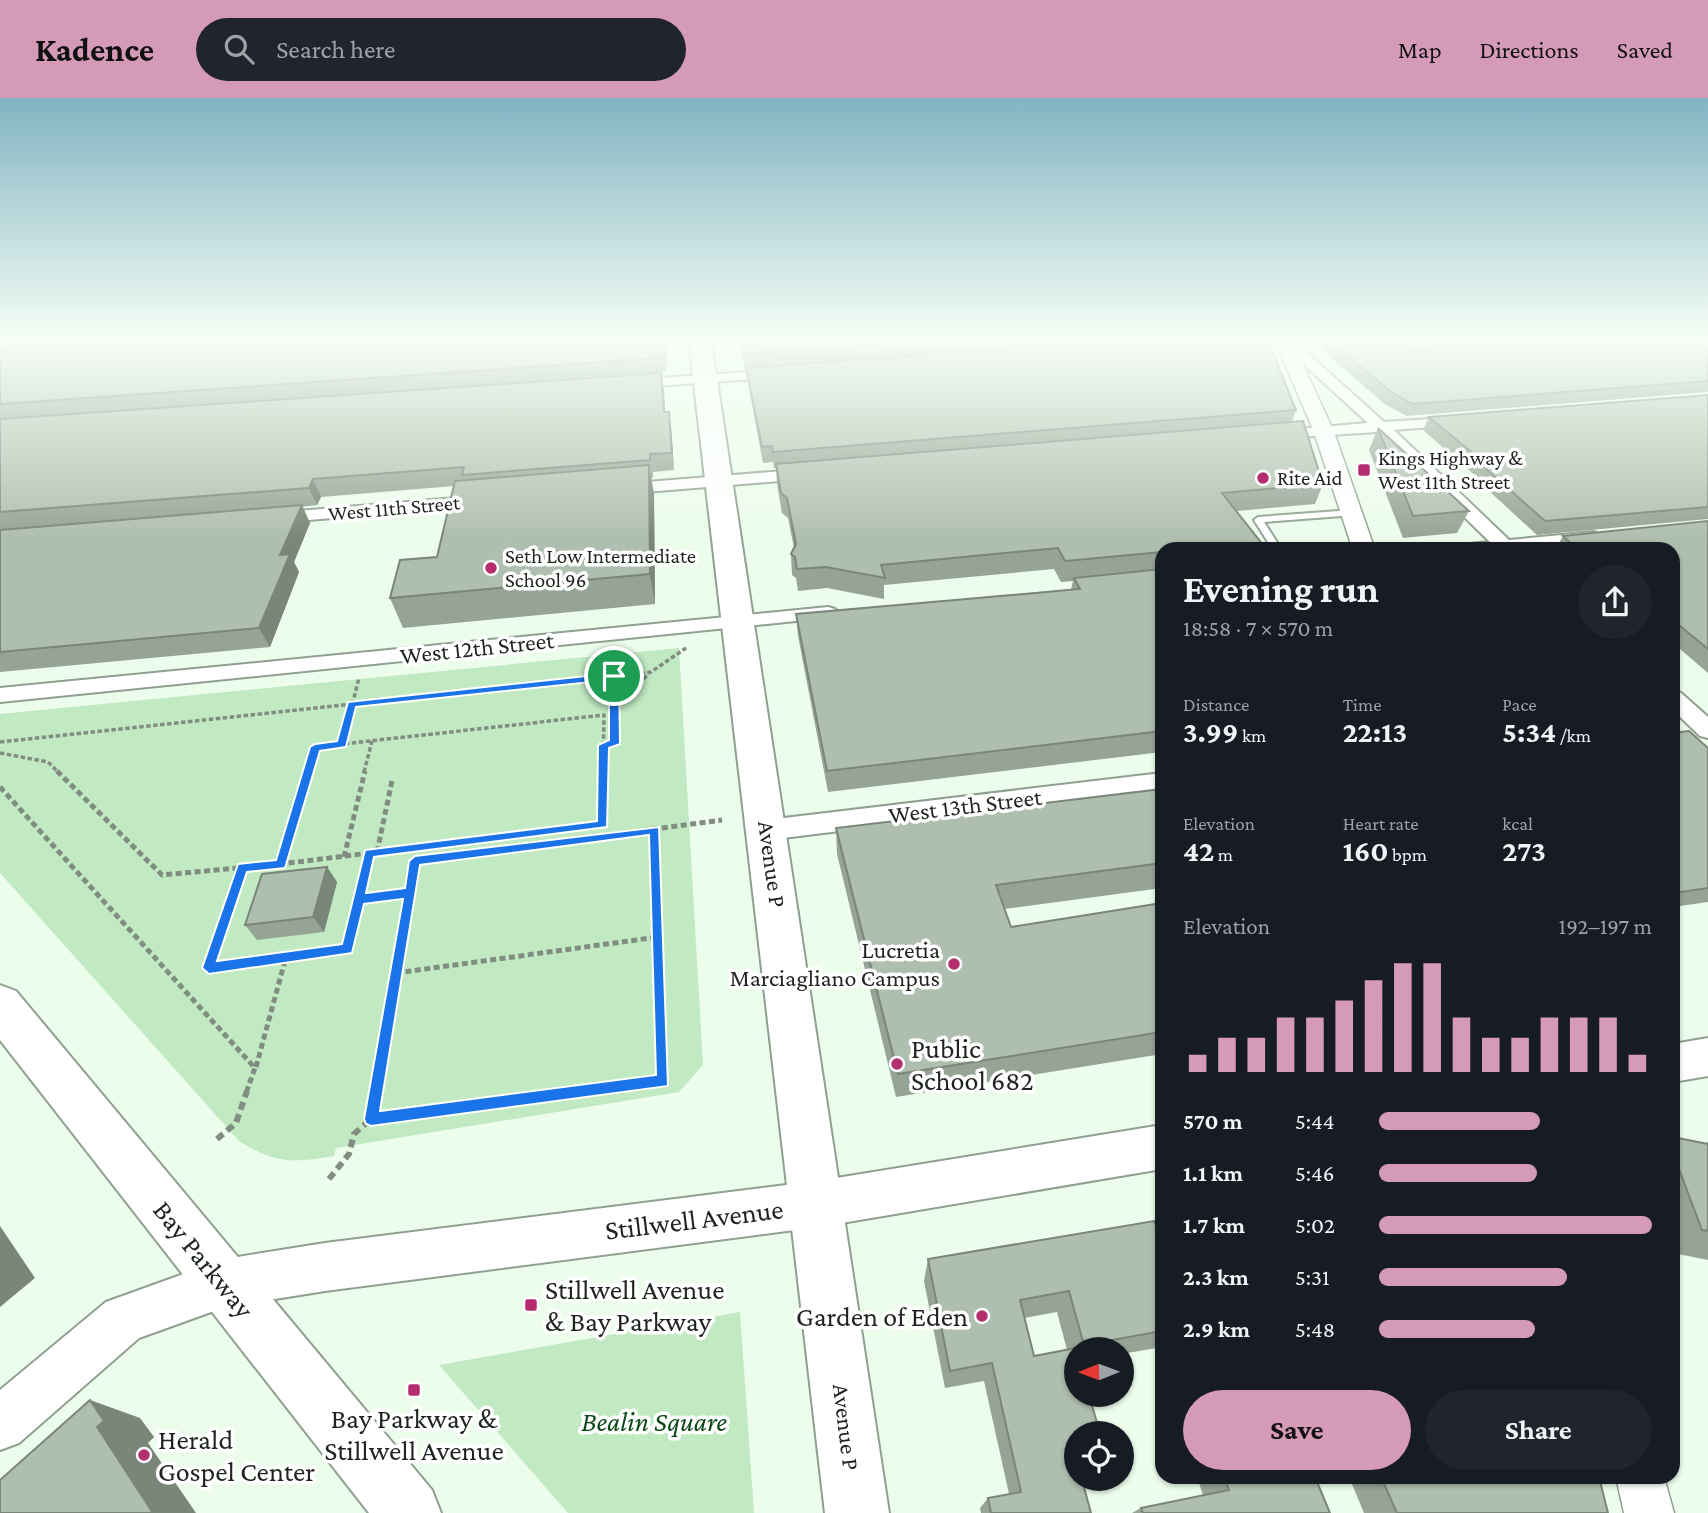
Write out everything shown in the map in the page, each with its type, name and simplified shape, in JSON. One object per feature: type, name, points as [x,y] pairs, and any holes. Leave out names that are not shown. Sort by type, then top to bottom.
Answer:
[{"type":"main road","name":"Avenue P","points":[[709,407],[731,554],[737,622],[818,1204],[857,1513]]},
{"type":"main road","name":"Bay Parkway","points":[[0,1005],[409,1513]]},
{"type":"main road","points":[[1680,1062],[1708,1057]]},
{"type":"main road","name":"Stillwell Avenue","points":[[0,1424],[122,1319],[225,1283],[325,1267],[818,1204],[1155,1148]]},
{"type":"street","points":[[1313,407],[1361,542]]},
{"type":"street","points":[[1359,407],[1501,542]]},
{"type":"street","points":[[1258,437],[1478,418]]},
{"type":"street","points":[[601,491],[822,473]]},
{"type":"street","name":"West 11th Street","points":[[261,518],[493,500]]},
{"type":"street","points":[[1556,542],[1613,535]]},
{"type":"street","name":"West 12th Street","points":[[0,695],[847,611]]},
{"type":"street","points":[[1680,705],[1696,720]]},
{"type":"street","name":"West 13th Street","points":[[767,830],[1155,783]]},
{"type":"street","points":[[1642,1484],[1649,1513]]},
{"type":"lane","points":[[1273,542],[1258,520],[1352,513]]},
{"type":"path","points":[[614,703],[692,643]]},
{"type":"path","points":[[0,742],[651,673]]},
{"type":"path","points":[[342,744],[359,676]]},
{"type":"path","points":[[603,745],[615,744],[614,676]]},
{"type":"path","points":[[0,753],[48,762],[162,875],[281,864],[603,824],[604,715],[315,747],[281,864]]},
{"type":"path","points":[[344,856],[372,741]]},
{"type":"path","points":[[377,852],[392,781]]},
{"type":"path","points":[[0,786],[256,1068]]},
{"type":"path","points":[[371,1119],[415,861],[722,820]]},
{"type":"path","points":[[329,1179],[349,1154],[354,1134],[371,1119],[663,1081],[655,830]]},
{"type":"path","points":[[242,868],[209,968],[348,949],[369,853]]},
{"type":"path","points":[[359,899],[410,893]]},
{"type":"path","points":[[396,972],[658,937]]},
{"type":"path","points":[[217,1139],[236,1123],[256,1068],[286,957]]},
{"type":"green space","points":[[679,648],[703,1065],[679,1092],[336,1148],[334,1156],[306,1160],[274,1158],[239,1141],[0,873],[0,714]]},
{"type":"green space","name":"Bealin Square","points":[[740,1312],[754,1513],[568,1513],[439,1365]]},
{"type":"building","points":[[172,407],[664,407],[664,412],[669,412],[672,453],[650,454],[650,460],[462,475],[464,467],[313,479],[309,488],[0,512],[0,419]]},
{"type":"building","points":[[754,407],[1295,407],[1296,410],[773,452],[772,446],[762,447]]},
{"type":"building","points":[[1555,407],[1708,407],[1708,507],[1545,521],[1483,466],[1487,465],[1429,417]]},
{"type":"building","points":[[1303,421],[1323,484],[1222,493],[1261,542],[1155,542],[1155,553],[1065,561],[1058,548],[881,565],[885,578],[826,567],[797,569],[795,557],[791,554],[796,544],[787,498],[781,493],[776,464]]},
{"type":"building","points":[[1378,428],[1469,511],[1413,516]]},
{"type":"building","points":[[649,465],[650,574],[390,598],[400,560],[437,557],[455,481]]},
{"type":"building","points":[[302,505],[280,555],[290,554],[259,628],[0,652],[0,530]]},
{"type":"building","points":[[1708,521],[1708,649],[1680,626],[1680,542],[1569,542],[1563,536]]},
{"type":"building","points":[[1155,570],[1155,732],[827,771],[796,614],[1080,589],[1074,578]]},
{"type":"building","points":[[1689,731],[1708,748],[1708,888],[1680,892],[1680,732]]},
{"type":"building","name":"Lucretia Marciagliano Campus","points":[[1155,790],[1155,864],[996,885],[1011,927],[1155,904],[1155,1033],[898,1074],[836,828]]},
{"type":"building","points":[[327,867],[313,917],[245,925],[262,874]]},
{"type":"building","points":[[1680,1138],[1708,1144],[1708,1231],[1702,1230],[1680,1172]]},
{"type":"building","points":[[1154,1221],[1155,1332],[1129,1337],[1082,1337],[1069,1291],[1020,1300],[1034,1356],[1064,1350],[1064,1407],[1092,1407],[1097,1421],[1064,1421],[1064,1491],[1085,1491],[1091,1513],[991,1513],[988,1498],[1021,1492],[992,1363],[950,1371],[928,1259]]},
{"type":"building","points":[[90,1400],[104,1421],[97,1427],[153,1513],[0,1513],[0,1480]]},
{"type":"building","points":[[1227,1484],[1318,1484],[1330,1513],[1143,1513],[1141,1508],[1229,1490]]},
{"type":"building","points":[[1384,1484],[1601,1484],[1608,1513],[1397,1513]]},
{"type":"place","name":"Kings Highway & West 11th Street","points":[[1364,470]]},
{"type":"place","name":"Rite Aid","points":[[1263,478]]},
{"type":"place","name":"Seth Low Intermediate School 96","points":[[491,568]]},
{"type":"place","name":"Lucretia Marciagliano Campus","points":[[954,964]]},
{"type":"place","name":"Public School 682","points":[[897,1064]]},
{"type":"place","name":"Stillwell Avenue & Bay Parkway","points":[[531,1305]]},
{"type":"place","name":"Garden of Eden","points":[[982,1316]]},
{"type":"place","name":"Bay Parkway & Stillwell Avenue","points":[[414,1390]]},
{"type":"place","name":"Herald Gospel Center","points":[[144,1455]]},
{"type":"route","points":[[614,676],[352,704],[342,744],[315,747],[281,864],[242,868],[209,968],[348,949],[359,899],[410,893],[371,1119],[663,1081],[655,830],[415,861],[410,893],[359,899],[369,853],[603,824],[603,745],[615,744],[614,676]]}]
